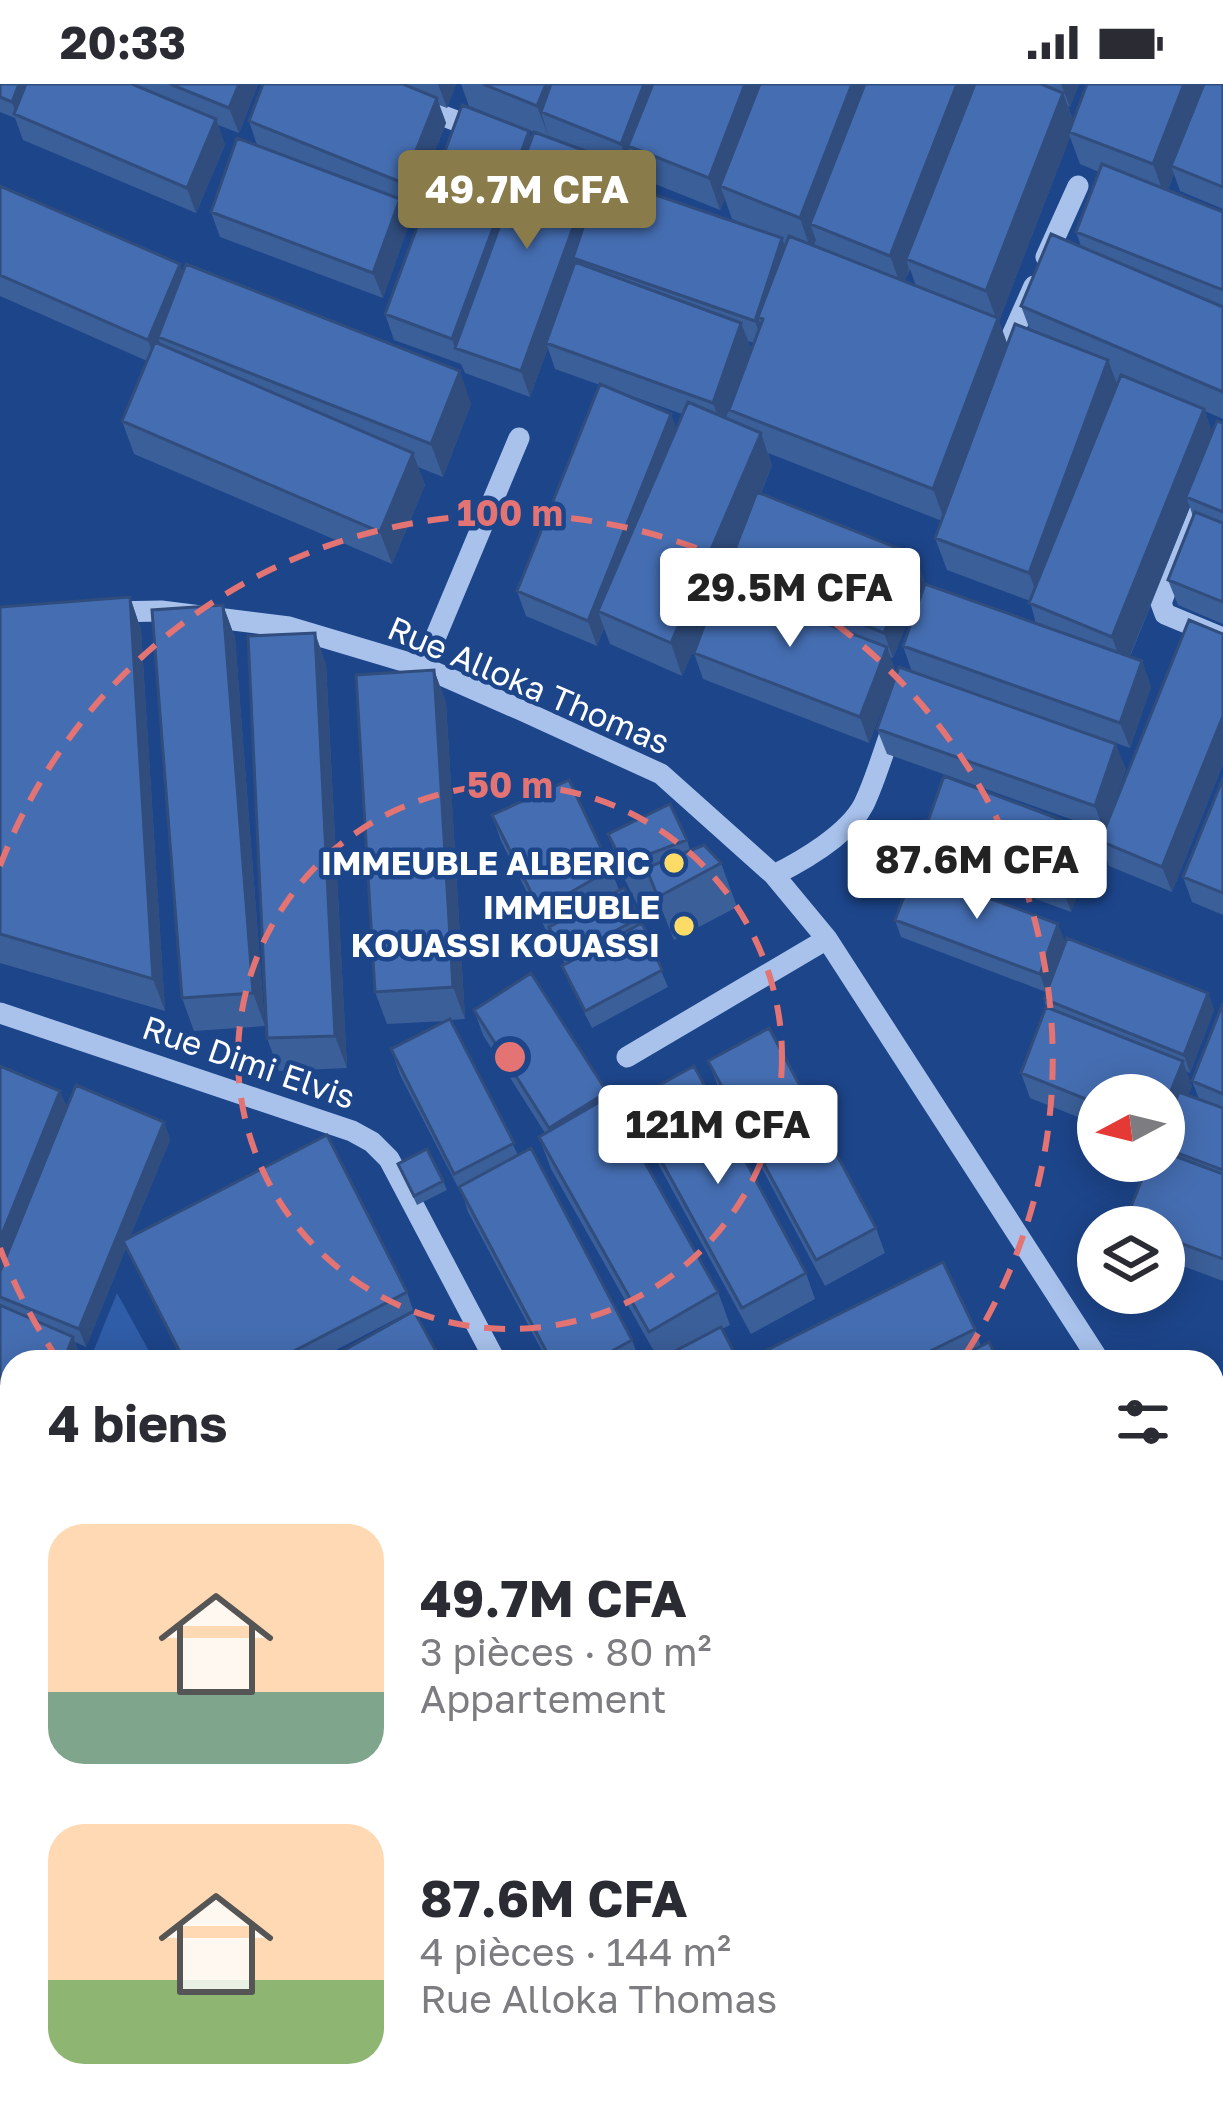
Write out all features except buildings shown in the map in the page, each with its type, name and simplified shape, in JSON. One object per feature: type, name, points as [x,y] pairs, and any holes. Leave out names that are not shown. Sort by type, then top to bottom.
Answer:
[{"type":"street","points":[[398,99],[499,136]]},
{"type":"street","points":[[988,331],[1020,345],[1078,187]]},
{"type":"street","points":[[422,668],[519,438]]},
{"type":"street","points":[[1210,470],[1161,604],[1165,614],[1223,638]]},
{"type":"street","name":"Rue Alloka Thomas","points":[[92,613],[161,611],[289,627],[422,668],[661,774],[774,875],[827,939],[1092,1350]]},
{"type":"street","points":[[774,875],[801,862],[862,809],[902,700]]},
{"type":"street","points":[[627,1057],[827,939]]},
{"type":"street","name":"Rue Dimi Elvis","points":[[0,1012],[352,1131],[372,1142],[389,1160],[490,1350]]},
{"type":"shaded area","points":[[117,1293],[148,1350],[94,1350]]},
{"type":"place","name":"IMMEUBLE ALBERIC","points":[[674,863]]},
{"type":"place","name":"IMMEUBLE KOUASSI KOUASSI","points":[[684,926]]}]
